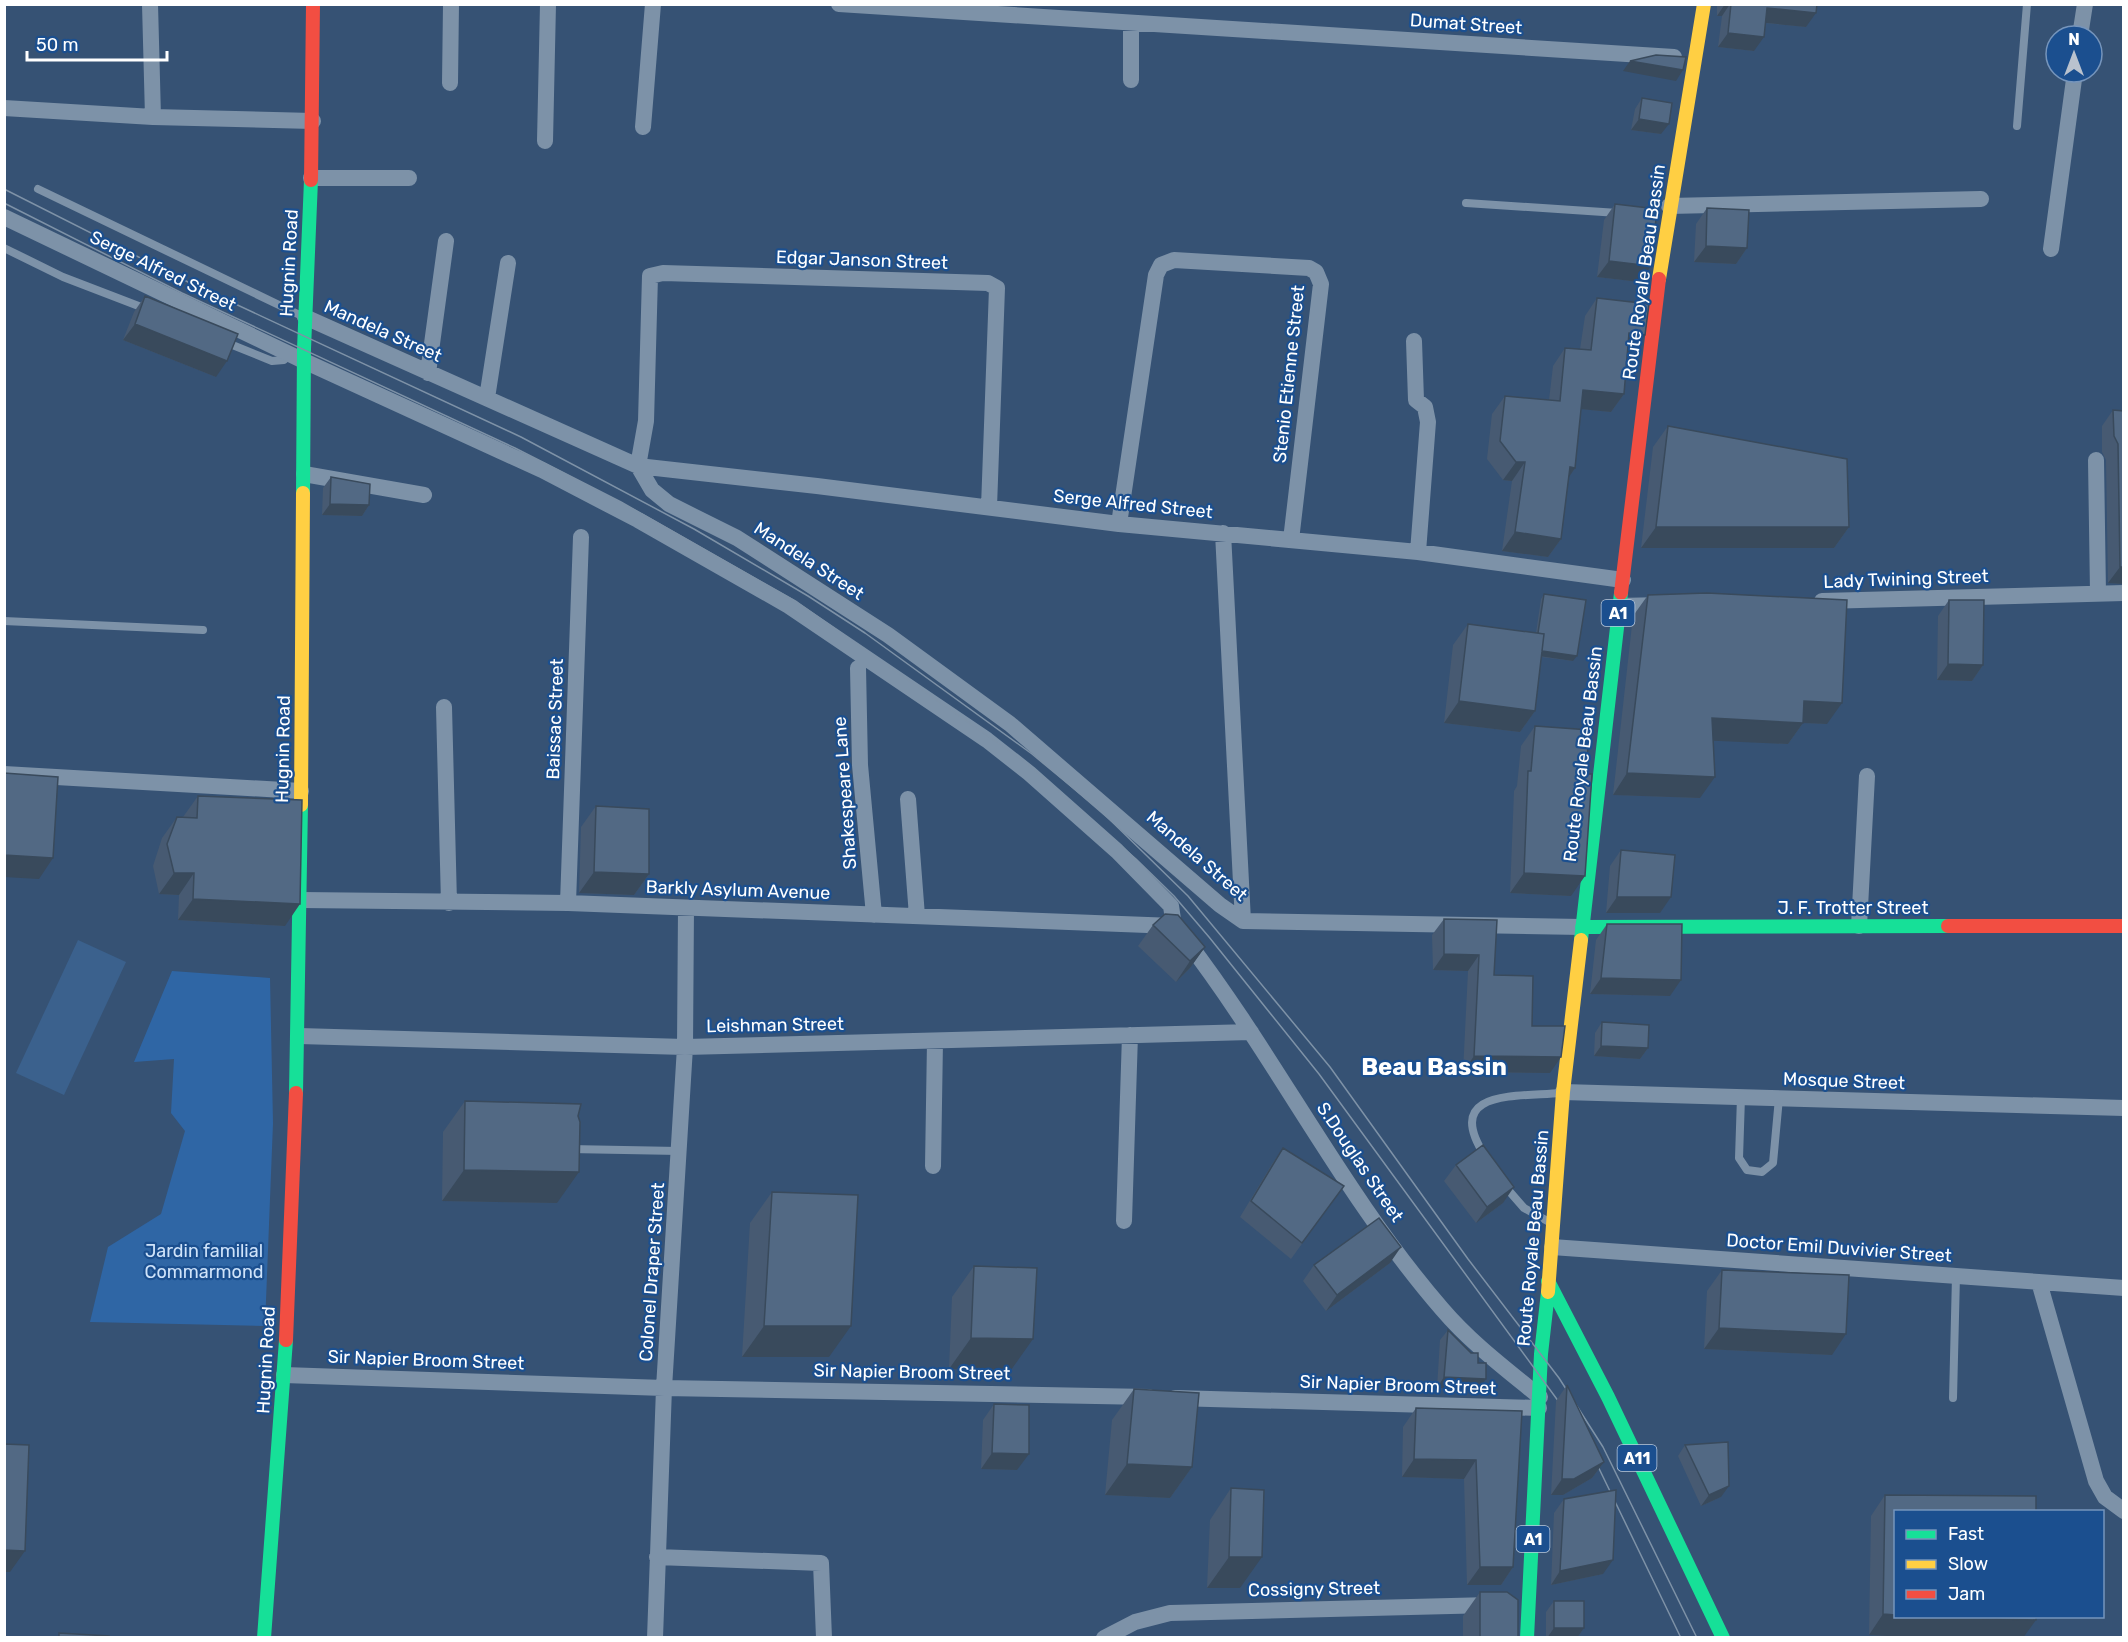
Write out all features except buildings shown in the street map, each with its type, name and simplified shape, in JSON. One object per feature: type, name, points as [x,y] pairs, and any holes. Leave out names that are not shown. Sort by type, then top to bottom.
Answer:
[{"type":"street","points":[[150,4],[153,117]]},
{"type":"street","name":"Hugnin Road","points":[[264,1638],[284,1375],[299,1036],[304,474],[297,357],[305,317],[313,121],[313,4]]},
{"type":"street","points":[[450,83],[452,4]]},
{"type":"street","points":[[545,141],[548,4]]},
{"type":"street","points":[[643,127],[653,4]]},
{"type":"street","name":"Dumat Street","points":[[839,4],[1696,58]]},
{"type":"street","name":"Route Royale Beau Bassin","points":[[1530,1605],[1539,1403],[1563,1092],[1664,213],[1696,58],[1704,4]]},
{"type":"street","points":[[2082,24],[2085,4]]},
{"type":"street","points":[[1131,23],[1131,80]]},
{"type":"street","points":[[2051,249],[2073,84]]},
{"type":"street","points":[[4,108],[153,117],[313,121]]},
{"type":"street","points":[[311,178],[409,178]]},
{"type":"street","points":[[1664,213],[1981,199]]},
{"type":"street","name":"Serge Alfred Street","points":[[4,217],[297,357],[542,470],[648,525],[789,606],[987,740],[1029,773],[1117,851],[1171,906],[1174,926]]},
{"type":"street","points":[[428,372],[446,241]]},
{"type":"street","name":"Stenio Etienne Street","points":[[1119,524],[1156,275],[1161,265],[1174,260],[1309,268],[1316,272],[1321,284],[1291,540]]},
{"type":"street","points":[[487,398],[508,263]]},
{"type":"street","name":"Edgar Janson Street","points":[[638,466],[646,421],[650,276],[663,273],[988,283],[997,288],[998,303],[989,507]]},
{"type":"street","name":"Mandela Street","points":[[305,317],[638,466],[652,490],[669,504],[737,538],[888,635],[959,686],[1026,738],[1220,905],[1243,921]]},
{"type":"street","points":[[1414,341],[1416,400],[1425,407],[1428,422],[1418,552]]},
{"type":"street","points":[[2096,460],[2097,592]]},
{"type":"street","name":"Serge Alfred Street","points":[[638,466],[1119,524],[1418,552],[1623,579]]},
{"type":"street","points":[[304,474],[424,495]]},
{"type":"street","points":[[1223,533],[1243,921],[1582,927]]},
{"type":"street","name":"Baissac Street","points":[[568,903],[581,537]]},
{"type":"street","name":"Lady Twining Street","points":[[1810,601],[2124,593]]},
{"type":"street","points":[[1618,606],[1681,604]]},
{"type":"street","name":"Shakespeare Lane","points":[[858,668],[860,765],[874,915]]},
{"type":"street","points":[[444,707],[449,903]]},
{"type":"street","points":[[4,774],[301,791]]},
{"type":"street","points":[[1859,926],[1867,776]]},
{"type":"street","points":[[908,799],[917,916]]},
{"type":"street","name":"Barkly Asylum Avenue","points":[[301,900],[568,903],[1174,926]]},
{"type":"street","name":"Colonel Draper Street","points":[[655,1638],[664,1388],[686,1047],[686,908]]},
{"type":"street","name":"S.Douglas Street","points":[[1174,926],[1251,1032],[1326,1148],[1427,1291],[1463,1332],[1539,1403]]},
{"type":"street","name":"J. F. Trotter Street","points":[[1582,927],[2124,926]]},
{"type":"street","name":"Leishman Street","points":[[299,1036],[686,1047],[1251,1032]]},
{"type":"street","points":[[1124,1221],[1130,1035]]},
{"type":"street","points":[[933,1166],[935,1041]]},
{"type":"street","name":"Mosque Street","points":[[1563,1092],[2124,1108]]},
{"type":"street","name":"Doctor Emil Duvivier Street","points":[[1552,1247],[2124,1288]]},
{"type":"street","name":"A11","points":[[1548,1281],[1613,1408],[1723,1638]]},
{"type":"street","points":[[2039,1282],[2096,1481],[2105,1497],[2124,1510]]},
{"type":"street","name":"Sir Napier Broom Street","points":[[284,1375],[664,1388],[1539,1403]]},
{"type":"street","points":[[657,1557],[821,1563],[824,1638]]},
{"type":"street","name":"Cossigny Street","points":[[1104,1638],[1135,1622],[1170,1613],[1530,1605]]},
{"type":"street","name":"A1","points":[[1527,1638],[1530,1605]]},
{"type":"lane","points":[[2017,126],[2027,4]]},
{"type":"lane","points":[[38,189],[305,317]]},
{"type":"lane","points":[[1466,203],[1632,214]]},
{"type":"lane","points":[[4,248],[63,277],[159,315]]},
{"type":"lane","points":[[211,336],[273,361],[297,357]]},
{"type":"lane","points":[[4,621],[203,630]]},
{"type":"lane","points":[[1491,1165],[1474,1139],[1470,1127],[1473,1112],[1481,1104],[1497,1100],[1563,1092]]},
{"type":"lane","points":[[1741,1097],[1739,1158],[1747,1170],[1762,1172],[1773,1163],[1779,1098]]},
{"type":"lane","points":[[562,1148],[679,1151]]},
{"type":"lane","points":[[1496,1173],[1507,1191],[1524,1208],[1554,1225]]},
{"type":"lane","points":[[1953,1398],[1956,1276]]},
{"type":"green space","name":"Jardin familial Commarmond","points":[[172,971],[270,978],[273,1123],[265,1326],[90,1322],[108,1247],[161,1214],[185,1131],[171,1113],[174,1059],[134,1062]]},
{"type":"shaded area","points":[[78,940],[126,962],[64,1095],[16,1073]]},
{"type":"tram line","points":[[4,189],[188,282],[521,437],[694,529],[808,596],[865,633],[1032,754],[1101,811],[1188,896],[1330,1067],[1468,1259],[1559,1378],[1603,1447],[1697,1638]]},
{"type":"tram line","points":[[4,203],[182,293],[515,448],[621,502],[797,602],[1025,762],[1136,859],[1174,896],[1209,937],[1319,1074],[1567,1413]]},
{"type":"tram line","points":[[1592,1454],[1681,1638]]},
{"type":"traffic: fast","points":[[303,493],[304,349],[311,180]]},
{"type":"traffic: fast","points":[[1581,940],[1621,593]]},
{"type":"traffic: fast","points":[[296,1093],[301,805]]},
{"type":"traffic: fast","points":[[1582,927],[1948,926]]},
{"type":"traffic: fast","points":[[1548,1281],[1608,1397],[1723,1638]]},
{"type":"traffic: fast","points":[[1527,1638],[1541,1354],[1548,1292]]},
{"type":"traffic: fast","points":[[264,1638],[286,1340]]},
{"type":"traffic: slow","points":[[1659,279],[1704,4]]},
{"type":"traffic: slow","points":[[301,805],[303,493]]},
{"type":"traffic: slow","points":[[1548,1292],[1563,1092],[1581,940]]},
{"type":"traffic: jam","points":[[311,180],[313,4]]},
{"type":"traffic: jam","points":[[1621,593],[1659,279]]},
{"type":"traffic: jam","points":[[1948,926],[2124,926]]},
{"type":"traffic: jam","points":[[286,1340],[296,1093]]},
{"type":"district","name":"Beau Bassin","points":[[1434,1067]]}]
